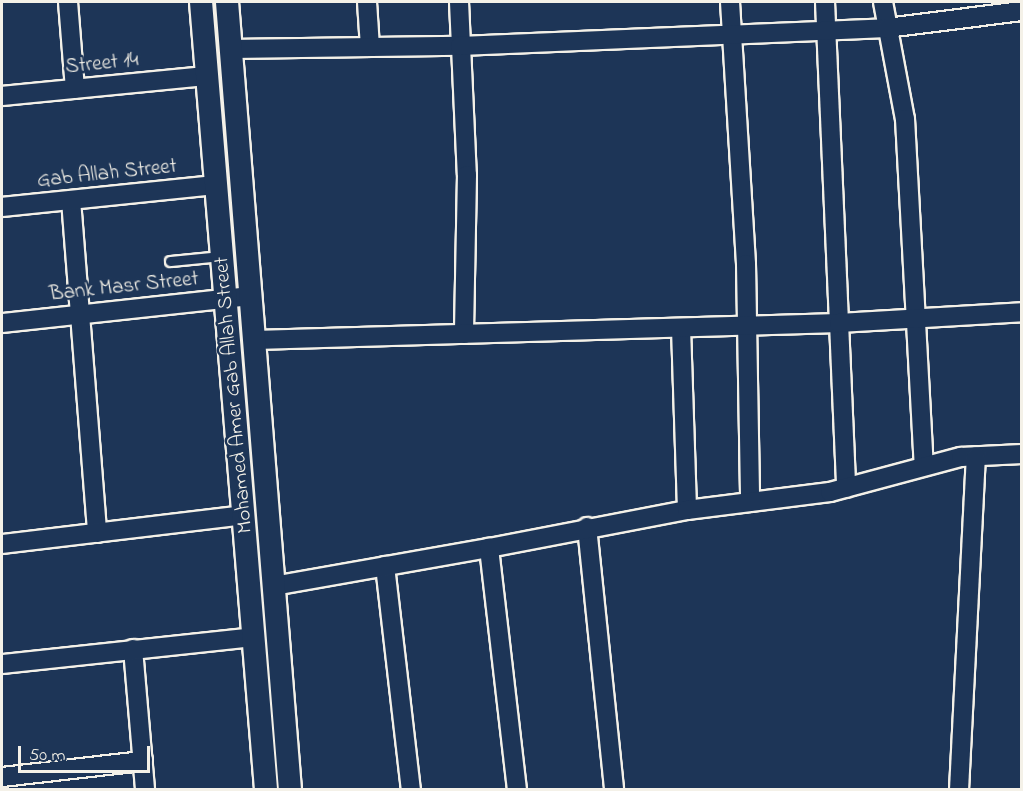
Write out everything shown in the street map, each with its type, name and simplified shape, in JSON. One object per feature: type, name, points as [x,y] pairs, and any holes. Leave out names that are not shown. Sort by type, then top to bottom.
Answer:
[{"type":"street","points":[[68,2],[75,89]]},
{"type":"street","name":"Mohamed Amer Gab Allah Street","points":[[201,2],[266,789]]},
{"type":"street","name":"Mohamed Amer Gab Allah Street","points":[[227,2],[290,789]]},
{"type":"street","points":[[367,2],[370,47]]},
{"type":"street","points":[[459,2],[467,175],[464,334]]},
{"type":"street","points":[[730,2],[747,326],[750,502]]},
{"type":"street","points":[[825,2],[846,488]]},
{"type":"street","points":[[883,2],[905,119],[924,465]]},
{"type":"street","points":[[231,49],[460,46],[731,32],[887,28],[1022,11]]},
{"type":"street","name":"Street 14","points":[[2,96],[207,76]]},
{"type":"street","name":"Gab Allah Street","points":[[2,207],[216,185]]},
{"type":"street","points":[[71,200],[96,533]]},
{"type":"street","name":"Bank Masr Street","points":[[2,323],[251,296]]},
{"type":"street","points":[[255,340],[839,323],[1022,312]]},
{"type":"street","points":[[681,328],[687,510]]},
{"type":"street","points":[[273,586],[489,548],[587,527],[687,510],[846,488],[924,465],[976,456],[1022,454]]},
{"type":"street","points":[[959,789],[976,456]]},
{"type":"street","points":[[2,544],[244,515]]},
{"type":"street","points":[[587,527],[614,789]]},
{"type":"street","points":[[489,548],[517,789]]},
{"type":"street","points":[[385,566],[411,789]]},
{"type":"street","points":[[2,664],[254,637]]},
{"type":"street","points":[[133,649],[145,789]]},
{"type":"street","points":[[2,777],[34,782],[143,761]]},
{"type":"lane","points":[[170,261],[222,256]]}]
